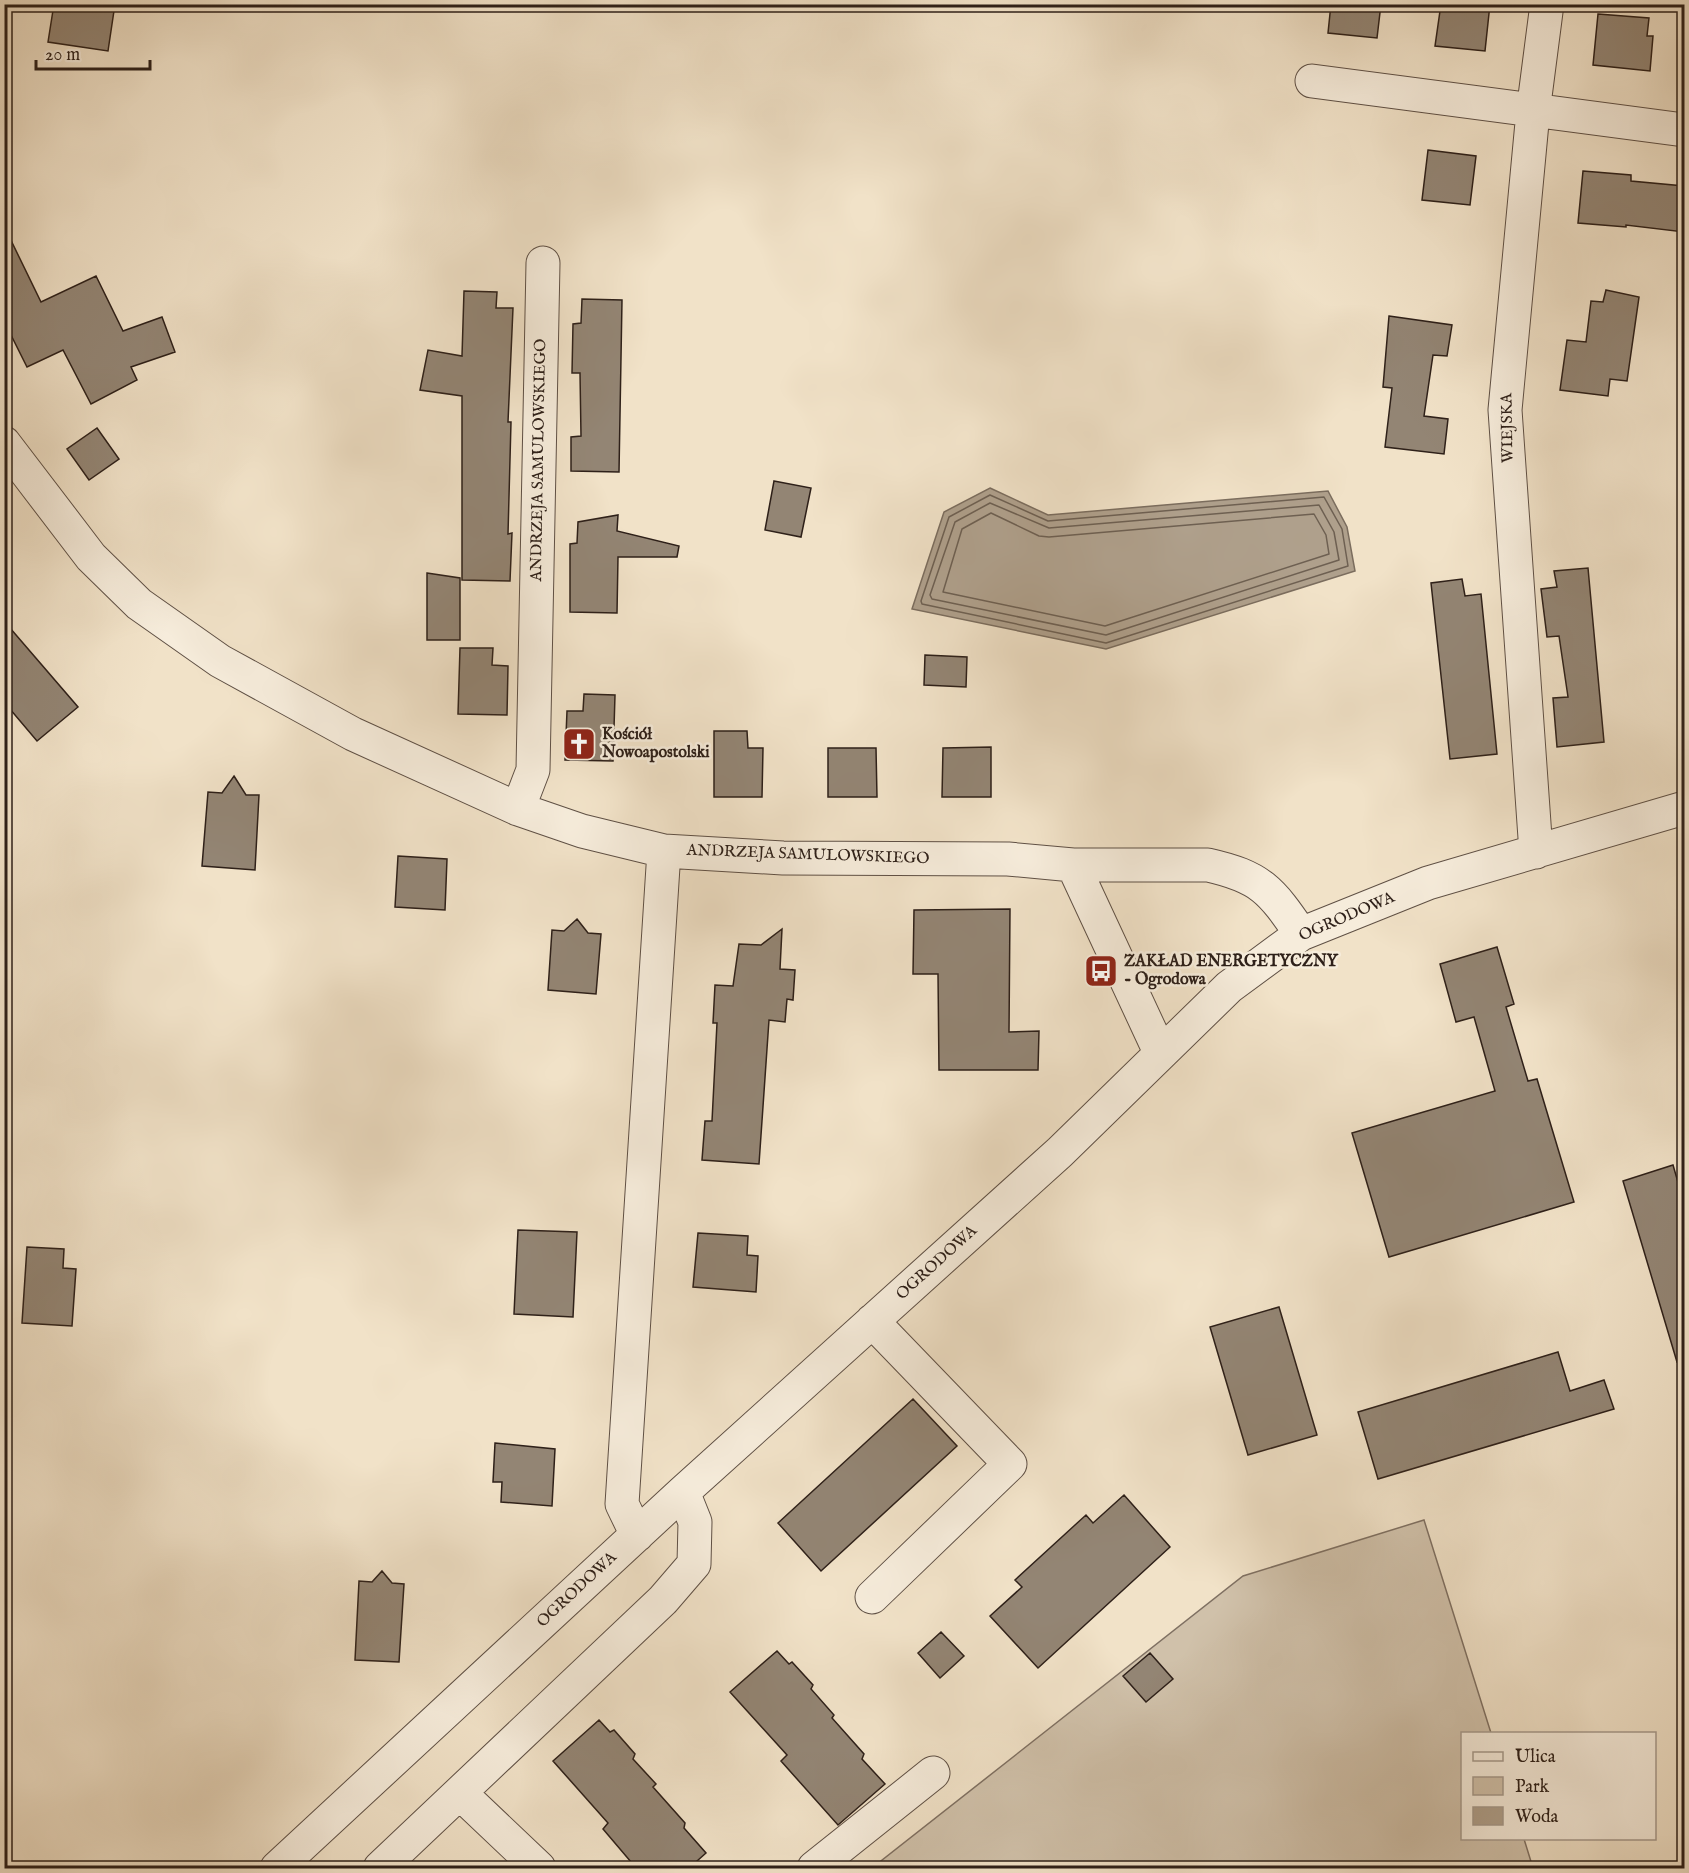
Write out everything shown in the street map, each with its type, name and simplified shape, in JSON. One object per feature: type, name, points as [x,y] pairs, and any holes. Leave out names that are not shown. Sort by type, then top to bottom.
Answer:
[{"type":"street","name":"WIEJSKA","points":[[1536,852],[1505,410],[1533,112],[1547,4]]},
{"type":"street","points":[[1312,81],[1533,112],[1684,130]]},
{"type":"street","name":"ANDRZEJA SAMULOWSKIEGO","points":[[543,263],[533,770],[518,809],[582,831],[664,851],[783,858],[1008,860],[1073,865],[1208,865],[1229,870],[1262,885],[1279,902],[1301,934]]},
{"type":"street","points":[[4,443],[91,557],[139,604],[220,661],[352,734],[518,809]]},
{"type":"street","name":"OGRODOWA","points":[[277,1869],[682,1492],[1060,1152],[1229,987],[1301,934],[1428,883],[1684,808]]},
{"type":"street","points":[[637,1535],[622,1504],[664,851]]},
{"type":"street","points":[[1073,865],[1160,1052]]},
{"type":"street","points":[[872,1321],[1010,1464],[872,1597]]},
{"type":"street","points":[[380,1869],[663,1600],[694,1564],[695,1522],[682,1492]]},
{"type":"street","points":[[814,1869],[933,1773]]},
{"type":"street","points":[[460,1793],[539,1869]]},
{"type":"green space","points":[[1424,1520],[1491,1732],[1461,1732],[1461,1840],[1524,1840],[1533,1868],[872,1868],[1243,1576]]},
{"type":"water","points":[[990,488],[1048,515],[1328,491],[1347,527],[1355,571],[1106,649],[912,609],[944,512]]},
{"type":"building","points":[[54,4],[115,4],[108,51],[48,42]]},
{"type":"building","points":[[1331,4],[1381,4],[1377,38],[1328,33]]},
{"type":"building","points":[[1441,4],[1490,4],[1485,51],[1435,46]]},
{"type":"building","points":[[1598,14],[1649,18],[1647,36],[1653,36],[1650,71],[1593,65]]},
{"type":"building","points":[[1428,150],[1476,156],[1470,205],[1422,200]]},
{"type":"building","points":[[1583,171],[1631,175],[1631,181],[1684,186],[1684,232],[1626,225],[1626,227],[1578,223]]},
{"type":"building","points":[[4,226],[41,302],[96,276],[123,331],[162,317],[175,352],[131,367],[137,380],[91,404],[63,350],[27,367],[4,321]]},
{"type":"building","points":[[1606,290],[1639,297],[1627,381],[1610,379],[1608,396],[1560,390],[1567,340],[1586,342],[1591,301],[1603,302]]},
{"type":"building","points":[[464,291],[497,292],[496,308],[513,308],[508,422],[511,422],[508,534],[512,533],[510,581],[462,580],[462,396],[420,390],[428,350],[462,356]]},
{"type":"building","points":[[582,299],[622,300],[619,472],[571,471],[571,437],[581,436],[580,373],[572,373],[573,324],[581,323]]},
{"type":"building","points":[[1389,316],[1452,325],[1447,356],[1433,355],[1424,416],[1448,419],[1444,454],[1385,447],[1392,388],[1383,387]]},
{"type":"building","points":[[97,428],[119,459],[89,480],[67,449]]},
{"type":"building","points":[[774,481],[811,488],[801,537],[765,530]]},
{"type":"building","points":[[618,515],[617,531],[679,546],[677,557],[618,557],[617,613],[570,612],[570,544],[577,543],[578,522]]},
{"type":"building","points":[[1588,568],[1604,742],[1557,747],[1553,698],[1568,697],[1559,636],[1547,637],[1541,589],[1557,587],[1554,571]]},
{"type":"building","points":[[427,573],[460,578],[460,640],[427,640]]},
{"type":"building","points":[[1462,579],[1465,596],[1481,594],[1497,754],[1450,759],[1431,583]]},
{"type":"building","points":[[4,621],[78,707],[37,741],[4,702]]},
{"type":"building","points":[[460,648],[493,648],[492,665],[508,666],[507,715],[458,714]]},
{"type":"building","points":[[925,655],[967,657],[966,687],[924,685]]},
{"type":"building","points":[[584,694],[615,695],[613,761],[565,760],[567,711],[583,711]]},
{"type":"building","points":[[714,731],[747,731],[748,748],[763,748],[762,797],[714,797]]},
{"type":"building","points":[[991,747],[991,797],[942,797],[943,748]]},
{"type":"building","points":[[828,748],[876,748],[877,797],[828,797]]},
{"type":"building","points":[[234,776],[246,795],[259,795],[255,870],[202,866],[208,792],[222,793]]},
{"type":"building","points":[[398,856],[447,859],[445,910],[395,907]]},
{"type":"building","points":[[1010,909],[1009,1032],[1039,1031],[1038,1070],[939,1070],[938,974],[913,974],[914,910]]},
{"type":"building","points":[[577,919],[588,933],[601,934],[596,994],[548,990],[552,930],[564,931]]},
{"type":"building","points":[[782,929],[780,969],[795,970],[793,1000],[787,999],[785,1022],[769,1020],[759,1164],[702,1160],[705,1121],[712,1121],[717,1023],[713,1023],[715,985],[733,986],[739,944],[761,945]]},
{"type":"building","points":[[1497,947],[1514,1004],[1506,1007],[1528,1081],[1537,1079],[1574,1202],[1389,1257],[1352,1133],[1495,1091],[1474,1017],[1456,1022],[1440,964]]},
{"type":"building","points":[[1673,1165],[1684,1203],[1684,1360],[1677,1362],[1623,1181]]},
{"type":"building","points":[[518,1230],[577,1232],[573,1317],[514,1314]]},
{"type":"building","points":[[698,1233],[748,1236],[747,1255],[758,1256],[756,1292],[693,1287]]},
{"type":"building","points":[[27,1247],[64,1249],[63,1268],[76,1269],[72,1326],[22,1323]]},
{"type":"building","points":[[1279,1307],[1317,1435],[1248,1455],[1210,1327]]},
{"type":"building","points":[[1558,1352],[1570,1391],[1604,1380],[1614,1409],[1378,1479],[1358,1412]]},
{"type":"building","points":[[913,1399],[957,1446],[821,1571],[778,1523]]},
{"type":"building","points":[[495,1443],[555,1449],[552,1506],[501,1502],[502,1482],[493,1482]]},
{"type":"building","points":[[1124,1495],[1170,1547],[1038,1668],[990,1616],[1022,1587],[1015,1580],[1086,1515],[1093,1523]]},
{"type":"building","points":[[382,1571],[392,1583],[404,1584],[399,1662],[355,1660],[359,1581],[372,1582]]},
{"type":"building","points":[[941,1632],[964,1656],[940,1678],[918,1653]]},
{"type":"building","points":[[777,1651],[789,1664],[792,1662],[813,1685],[811,1689],[834,1715],[832,1718],[864,1754],[862,1759],[885,1784],[838,1825],[781,1761],[787,1755],[730,1692]]},
{"type":"building","points":[[1150,1653],[1173,1679],[1146,1702],[1123,1676]]},
{"type":"building","points":[[599,1720],[610,1732],[614,1730],[635,1754],[633,1759],[656,1784],[653,1787],[685,1823],[684,1828],[706,1853],[688,1869],[637,1869],[603,1829],[608,1823],[553,1761]]},
{"type":"place","name":"Kościół Nowoapostolski","points":[[579,744]]},
{"type":"place","name":"ZAKŁAD ENERGETYCZNY - Ogrodowa","points":[[1101,971]]}]
